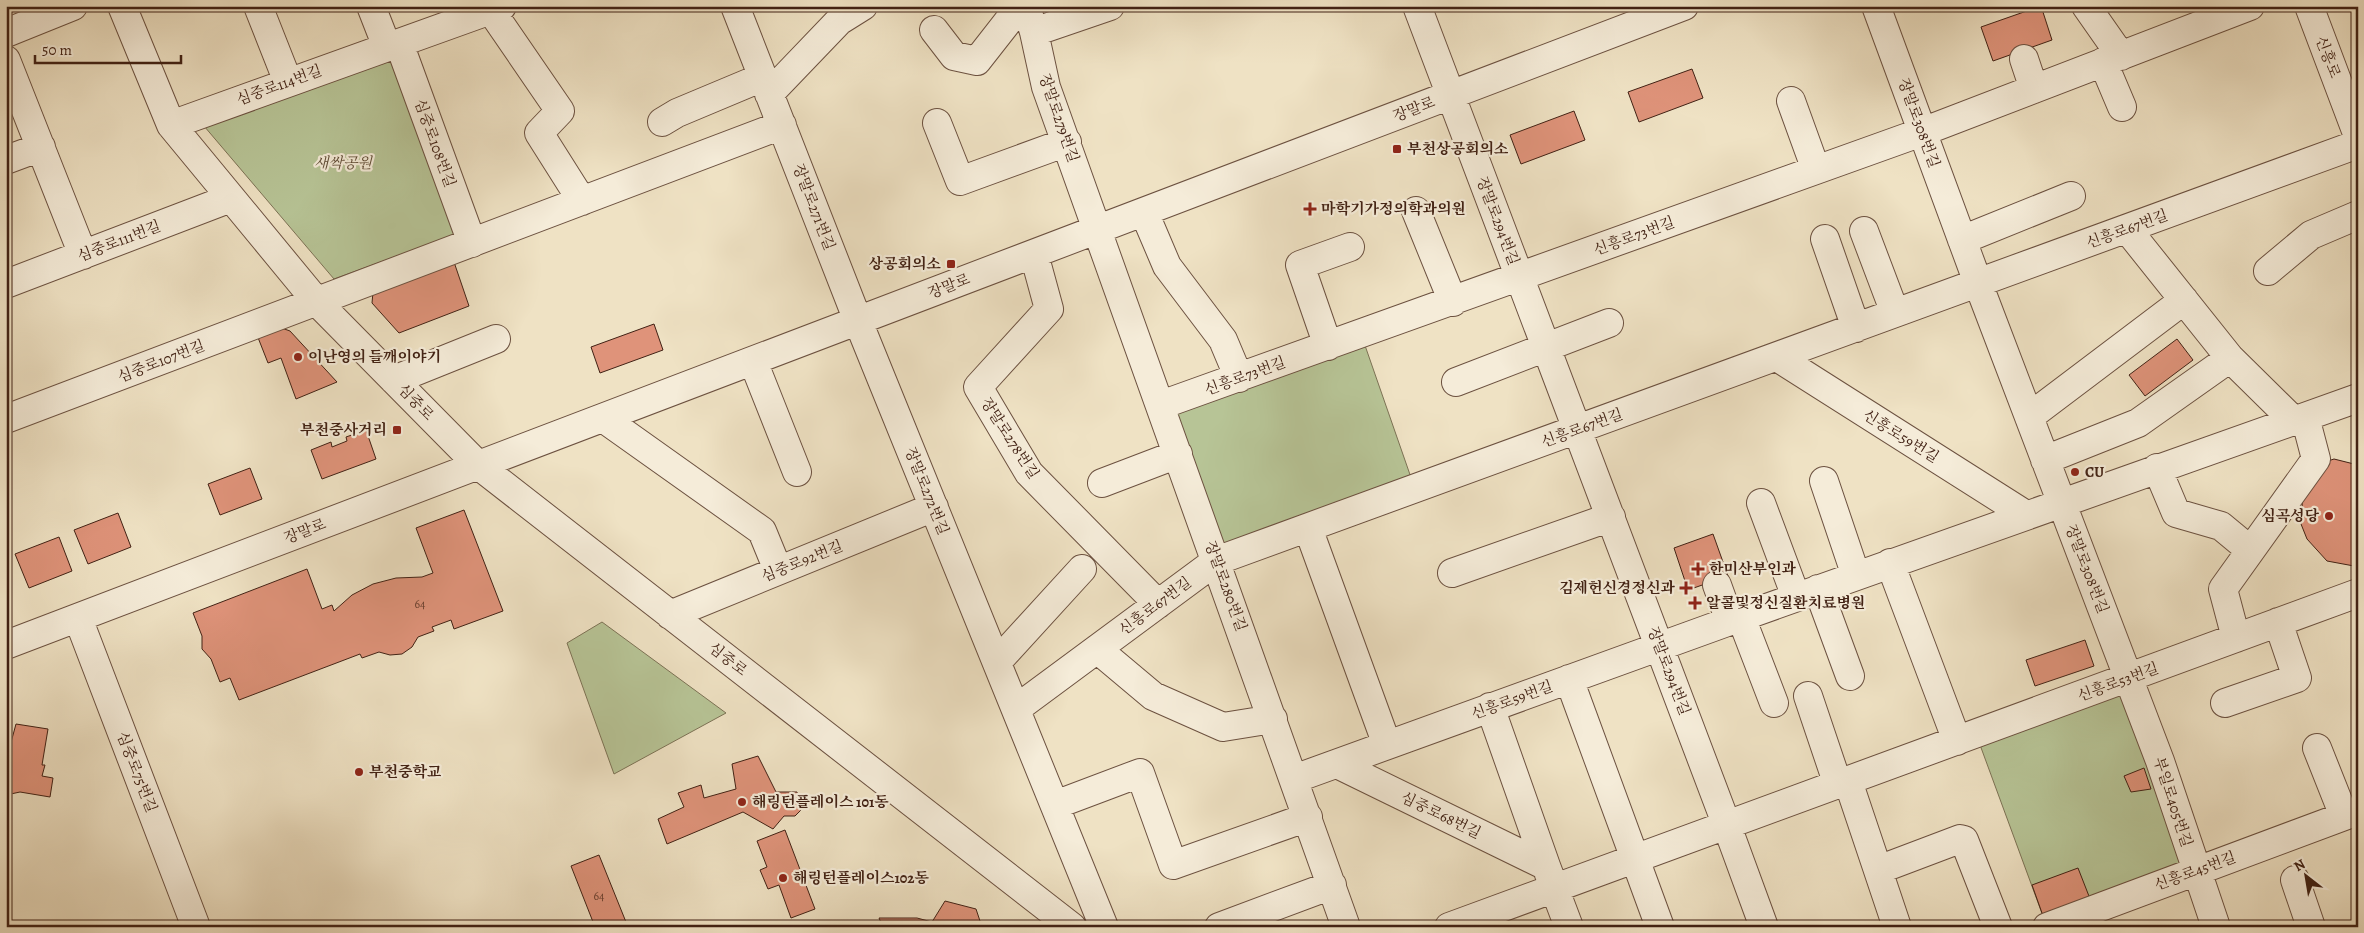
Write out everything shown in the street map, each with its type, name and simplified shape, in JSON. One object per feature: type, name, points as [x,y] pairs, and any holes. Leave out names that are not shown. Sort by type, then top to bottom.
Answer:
[{"type":"street","points":[[6,33],[73,6]]},
{"type":"street","name":"심중로","points":[[122,6],[171,124],[317,302],[478,466],[1072,927]]},
{"type":"street","points":[[258,6],[288,82]]},
{"type":"street","points":[[372,6],[393,45]]},
{"type":"street","name":"장말로271번길","points":[[735,6],[858,321]]},
{"type":"street","points":[[662,122],[676,113],[766,86],[839,21],[863,6]]},
{"type":"street","points":[[934,30],[954,56],[977,61],[1020,6]]},
{"type":"street","name":"장말로279번길","points":[[1026,6],[1034,32],[1046,87],[1099,229]]},
{"type":"street","points":[[1034,32],[1110,6]]},
{"type":"street","name":"장말로294번길","points":[[1417,6],[1660,646],[1764,927]]},
{"type":"street","name":"장말로","points":[[6,645],[1684,6]]},
{"type":"street","name":"장말로308번길","points":[[1876,6],[1978,283],[2128,678]]},
{"type":"street","points":[[2086,6],[2112,59],[2122,107]]},
{"type":"street","name":"신흥로73번길","points":[[1161,405],[1520,278],[1922,132],[2250,6]]},
{"type":"street","name":"신흥로","points":[[2309,6],[2358,136]]},
{"type":"street","points":[[493,8],[560,110],[539,133],[582,201]]},
{"type":"street","name":"심중로114번길","points":[[171,124],[493,8]]},
{"type":"street","name":"심중로108번길","points":[[393,45],[472,244]]},
{"type":"street","points":[[6,60],[83,255]]},
{"type":"street","points":[[2024,60],[2034,89]]},
{"type":"street","points":[[1791,101],[1816,170]]},
{"type":"street","points":[[938,124],[960,181],[1067,142]]},
{"type":"street","points":[[317,302],[782,125]]},
{"type":"street","name":"신흥로67번길","points":[[1016,709],[1216,560],[1578,430],[2358,144]]},
{"type":"street","points":[[6,160],[41,147]]},
{"type":"street","points":[[1962,240],[2071,196]]},
{"type":"street","name":"심중로111번길","points":[[6,284],[231,198]]},
{"type":"street","points":[[1416,211],[1452,302]]},
{"type":"street","points":[[1144,212],[1167,266],[1223,340],[1239,378]]},
{"type":"street","points":[[2268,271],[2311,235],[2358,215]]},
{"type":"street","name":"장말로280번길","points":[[1099,229],[1346,927]]},
{"type":"street","points":[[2127,229],[2230,358],[2299,419],[2316,459],[2223,590],[2236,638]]},
{"type":"street","points":[[1864,231],[1895,313]]},
{"type":"street","points":[[1825,239],[1856,328]]},
{"type":"street","points":[[1328,346],[1300,265],[1350,248]]},
{"type":"street","name":"장말로278번길","points":[[1034,254],[1049,309],[978,387],[1028,473],[1158,604]]},
{"type":"street","points":[[2029,417],[2184,300]]},
{"type":"street","name":"심중로107번길","points":[[6,419],[317,302]]},
{"type":"street","name":"장말로272번길","points":[[858,321],[1104,927]]},
{"type":"street","points":[[1456,382],[1609,323]]},
{"type":"street","name":"심중로","points":[[394,380],[496,339]]},
{"type":"street","name":"신흥로59번길","points":[[1777,357],[2026,515]]},
{"type":"street","points":[[2045,460],[2138,423],[2230,358]]},
{"type":"street","points":[[754,360],[797,472]]},
{"type":"street","name":"신흥로59번길","points":[[1294,779],[1890,563],[2358,398]]},
{"type":"street","points":[[603,418],[762,531],[778,570]]},
{"type":"street","points":[[1102,483],[1178,454]]},
{"type":"street","points":[[2157,468],[2176,513],[2221,526],[2250,550]]},
{"type":"street","points":[[1824,481],[1856,576]]},
{"type":"street","points":[[1761,503],[1850,676]]},
{"type":"street","name":"심중로92번길","points":[[670,615],[934,507]]},
{"type":"street","points":[[1452,573],[1611,517]]},
{"type":"street","points":[[1308,528],[1388,745]]},
{"type":"street","points":[[1890,563],[1958,741]]},
{"type":"street","points":[[997,662],[1082,569]]},
{"type":"street","points":[[1717,585],[1736,619],[1774,703]]},
{"type":"street","name":"신흥로53번길","points":[[1727,826],[2358,593]]},
{"type":"street","name":"심중로75번길","points":[[78,618],[196,927]]},
{"type":"street","points":[[2226,704],[2297,678],[2278,622]]},
{"type":"street","points":[[1097,649],[1154,696],[1223,727],[1273,719]]},
{"type":"street","name":"부일로405번길","points":[[2128,678],[2160,761],[2195,871],[2216,927]]},
{"type":"street","points":[[1569,679],[1660,927]]},
{"type":"street","points":[[1808,696],[1878,870],[1897,927]]},
{"type":"street","points":[[1490,708],[1569,927]]},
{"type":"street","name":"신흥로45번길","points":[[2047,927],[2195,871],[2354,815],[2318,748]]},
{"type":"street","name":"심중로68번길","points":[[1337,764],[1551,877]]},
{"type":"street","points":[[1055,805],[1140,773],[1172,865],[1308,817]]},
{"type":"street","points":[[1449,927],[1551,877],[1636,859],[1727,826]]},
{"type":"street","points":[[1878,870],[1960,839],[1964,840],[1998,927]]},
{"type":"street","points":[[2295,880],[2311,927]]},
{"type":"street","points":[[1219,927],[1332,885]]},
{"type":"green space","name":"새싹공원","points":[[391,58],[455,235],[334,279],[204,126]]},
{"type":"green space","points":[[1361,334],[1415,489],[1216,561],[1161,405]]},
{"type":"green space","points":[[602,622],[726,713],[614,774],[567,643]]},
{"type":"green space","points":[[2128,678],[2195,871],[2047,927],[1976,734]]},
{"type":"building","points":[[2041,6],[2052,40],[1993,61],[1981,27]]},
{"type":"building","points":[[1692,69],[1703,98],[1639,122],[1628,92]]},
{"type":"building","points":[[1574,111],[1585,140],[1521,164],[1510,135]]},
{"type":"building","points":[[454,262],[469,306],[399,333],[372,303],[373,292]]},
{"type":"building","points":[[654,324],[663,350],[600,373],[591,347]]},
{"type":"building","points":[[279,327],[290,331],[337,382],[296,399],[281,358],[268,363],[257,335]]},
{"type":"building","points":[[2177,339],[2193,360],[2145,396],[2129,375]]},
{"type":"building","points":[[366,430],[376,459],[322,479],[311,450],[331,442],[332,447],[347,441],[346,437]]},
{"type":"building","name":"심곡성당","points":[[2334,459],[2358,465],[2358,565],[2354,566],[2327,561],[2307,539],[2301,524],[2303,491],[2328,461]]},
{"type":"building","points":[[250,468],[262,499],[220,515],[208,484]]},
{"type":"building","points":[[464,510],[503,611],[454,629],[451,620],[432,627],[434,631],[418,637],[412,647],[402,654],[390,655],[379,652],[362,658],[360,654],[239,700],[230,678],[220,682],[211,659],[202,649],[202,636],[193,613],[307,569],[322,609],[332,605],[334,611],[352,595],[373,584],[396,578],[422,577],[433,573],[416,528]]},
{"type":"building","points":[[118,513],[131,547],[88,564],[74,530]]},
{"type":"building","points":[[1713,534],[1728,576],[1688,590],[1674,548]]},
{"type":"building","points":[[59,537],[72,571],[29,588],[15,554]]},
{"type":"building","points":[[2085,640],[2094,666],[2035,686],[2026,660]]},
{"type":"building","points":[[16,724],[48,729],[42,765],[45,765],[42,776],[53,778],[50,797],[20,792],[6,795],[6,747],[10,746]]},
{"type":"building","name":"해링턴플레이스 101동","points":[[758,756],[776,792],[797,792],[804,807],[795,816],[784,816],[773,829],[743,812],[667,844],[658,819],[684,807],[678,793],[701,785],[704,798],[736,789],[732,764]]},
{"type":"building","points":[[2144,768],[2151,789],[2131,792],[2124,776]]},
{"type":"building","name":"해링턴플레이스102동","points":[[785,830],[815,909],[791,918],[779,885],[768,889],[760,870],[767,867],[757,841]]},
{"type":"building","points":[[599,855],[628,927],[595,927],[571,866]]},
{"type":"building","points":[[2078,868],[2094,909],[2047,927],[2032,885]]},
{"type":"building","points":[[945,901],[976,909],[982,927],[883,927],[879,918],[917,918],[932,922]]},
{"type":"place","name":"부천상공회의소","points":[[1397,149]]},
{"type":"place","name":"마학기가정의학과의원","points":[[1310,209]]},
{"type":"place","name":"상공회의소","points":[[951,264]]},
{"type":"place","name":"이난영의 들깨이야기","points":[[298,357]]},
{"type":"place","name":"부천중사거리","points":[[397,430]]},
{"type":"place","name":"CU","points":[[2075,472]]},
{"type":"place","name":"심곡성당","points":[[2329,516]]},
{"type":"place","name":"한미산부인과","points":[[1698,569]]},
{"type":"place","name":"김제헌신경정신과","points":[[1686,588]]},
{"type":"place","name":"알콜및정신질환치료병원","points":[[1695,603]]},
{"type":"place","name":"부천중학교","points":[[359,772]]},
{"type":"place","name":"해링턴플레이스 101동","points":[[742,802]]},
{"type":"place","name":"해링턴플레이스102동","points":[[783,878]]}]
